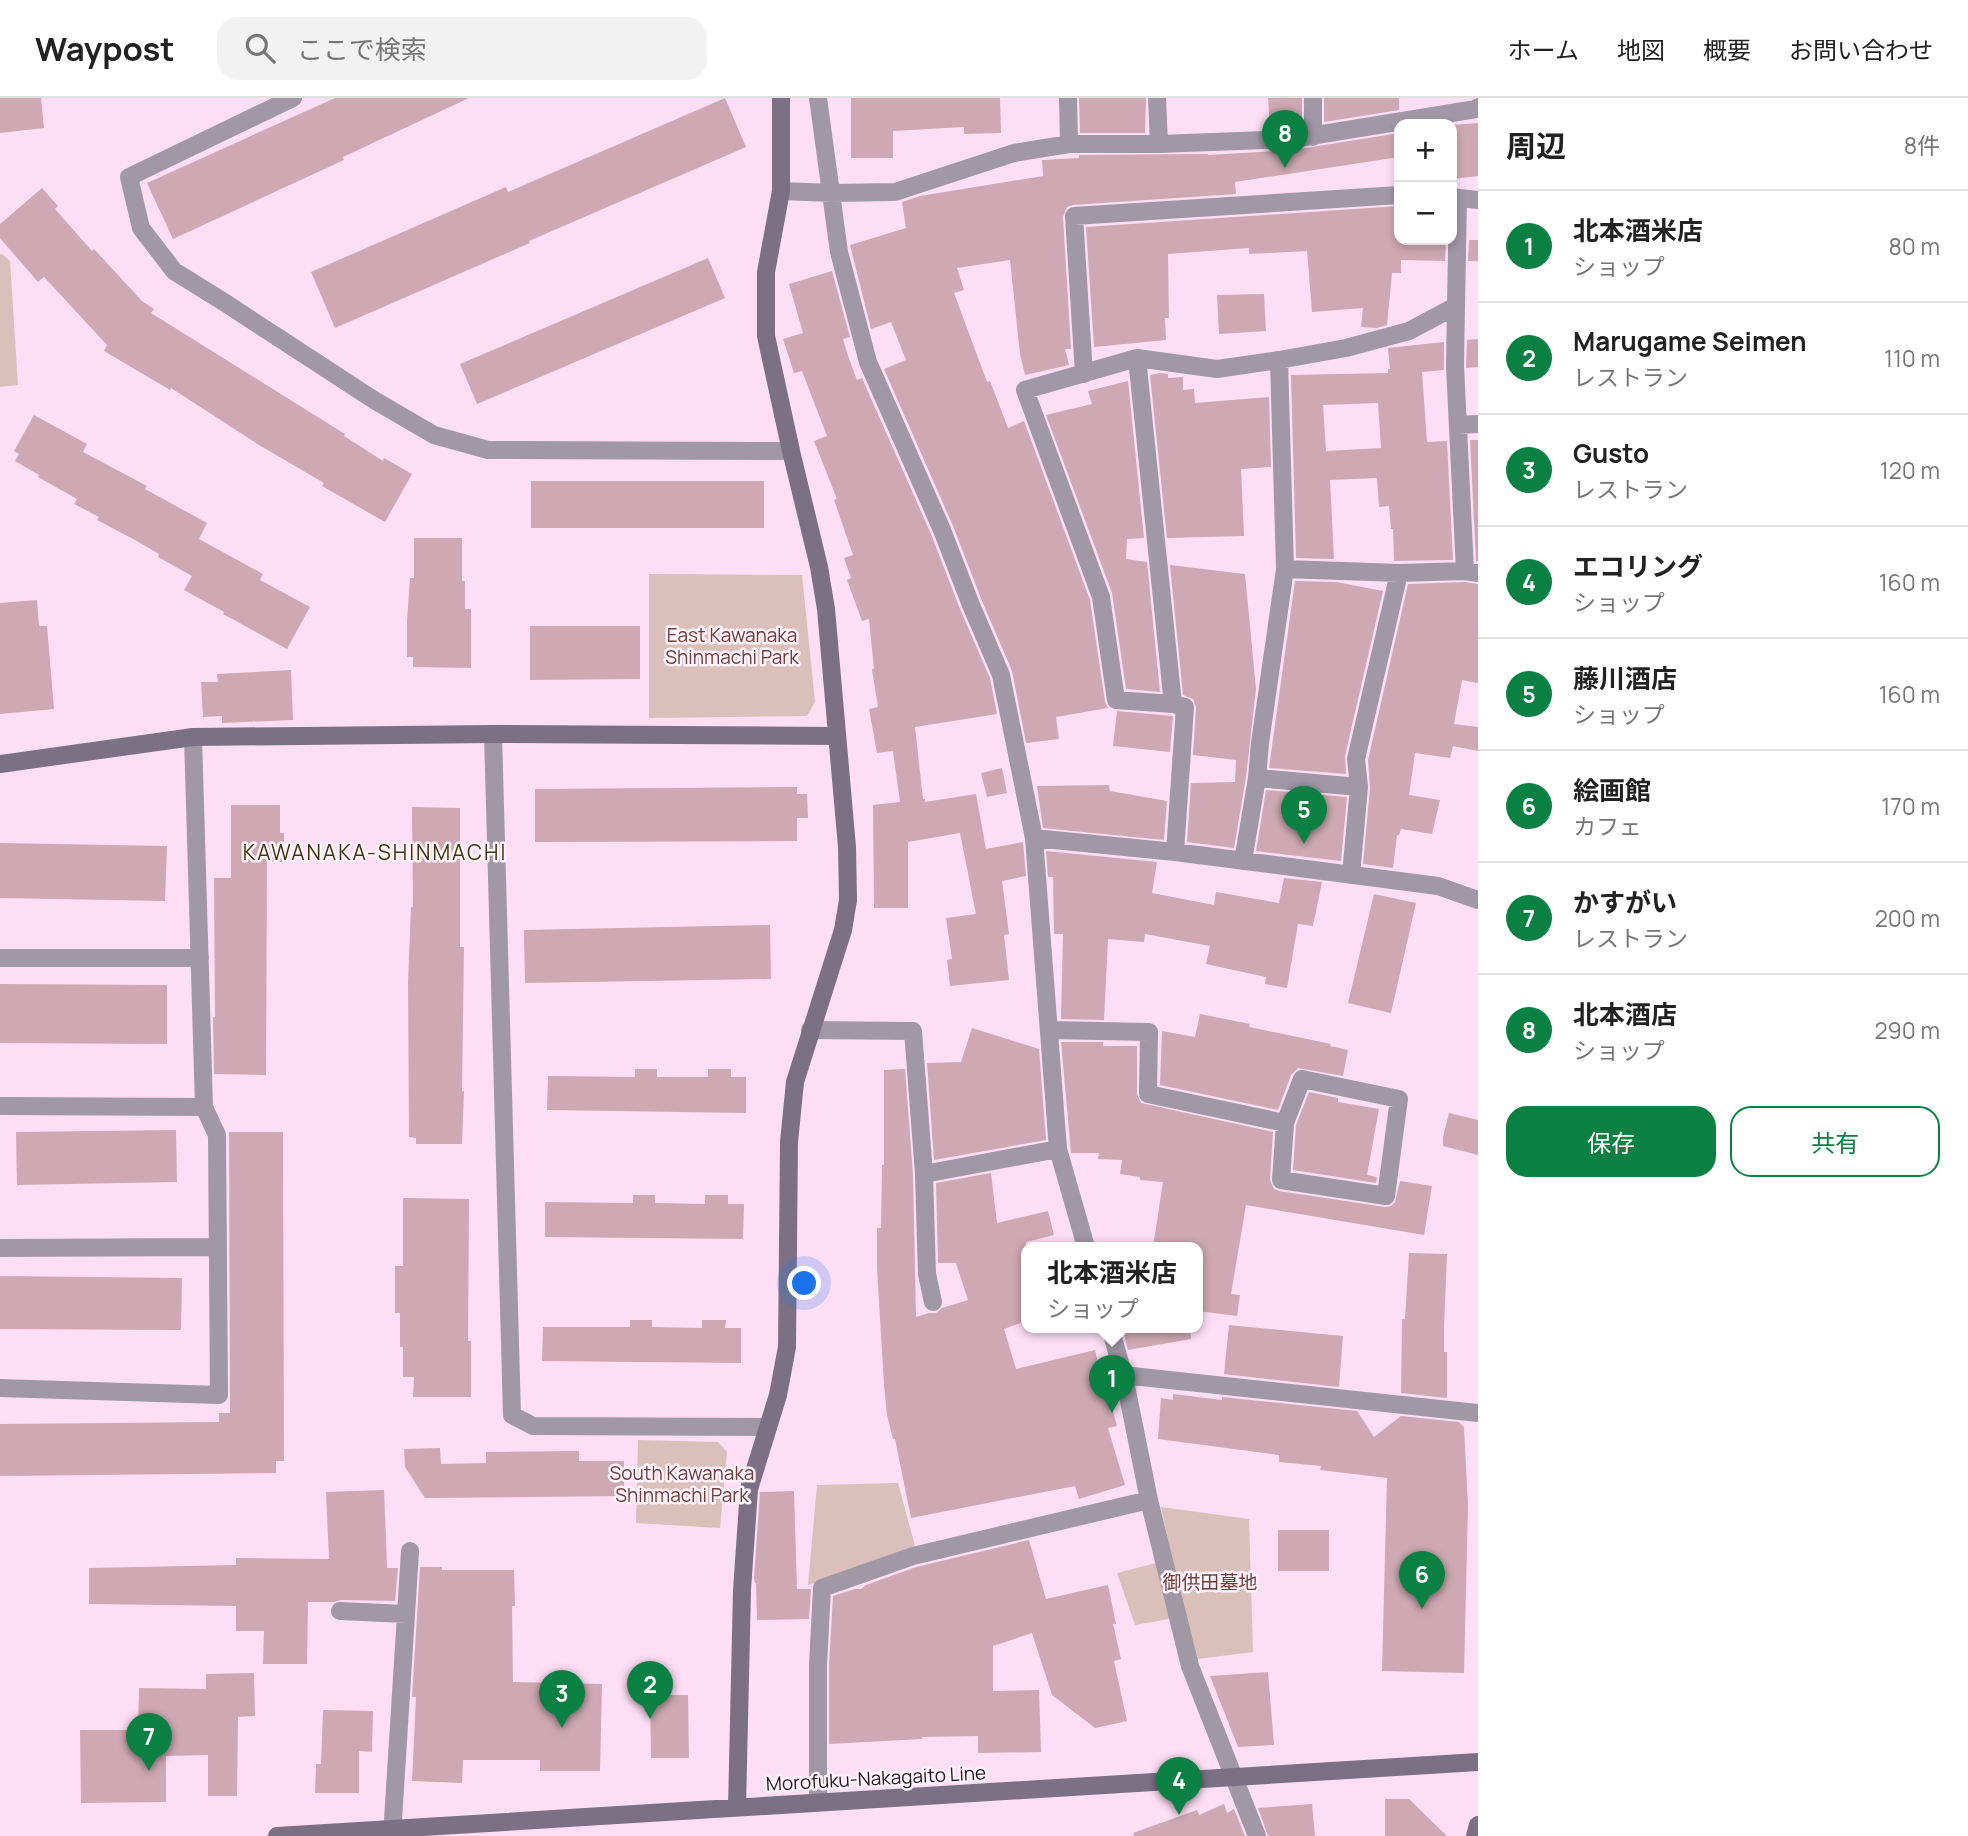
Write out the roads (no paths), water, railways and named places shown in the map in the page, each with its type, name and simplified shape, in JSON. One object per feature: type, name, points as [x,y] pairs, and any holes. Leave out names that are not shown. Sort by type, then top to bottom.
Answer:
[{"type":"street","points":[[293,98],[129,177],[141,228],[174,271],[374,400],[434,435],[488,450],[791,451]]},
{"type":"street","points":[[737,1808],[742,1590],[749,1489],[778,1395],[787,1347],[790,1130],[795,1082],[844,930],[848,900],[847,847],[824,599],[766,336],[766,272],[781,191],[781,98]]},
{"type":"street","points":[[818,98],[839,252],[868,362],[942,530],[1001,676],[1034,838],[1058,1149],[1085,1242]]},
{"type":"street","points":[[1068,98],[1069,144]]},
{"type":"street","points":[[1157,98],[1159,144]]},
{"type":"street","points":[[1312,98],[1313,137]]},
{"type":"street","points":[[781,191],[895,192],[1014,153],[1069,144],[1292,139],[1478,107]]},
{"type":"street","points":[[1084,374],[1074,216],[1394,195]]},
{"type":"street","points":[[1457,197],[1478,200]]},
{"type":"street","points":[[1285,569],[1399,573],[1472,572],[1455,366],[1455,245]]},
{"type":"street","points":[[1175,852],[1185,707],[1116,700],[1101,597],[1025,390],[1137,358],[1217,369],[1346,348],[1409,331],[1456,306]]},
{"type":"street","points":[[1137,358],[1173,704]]},
{"type":"street","points":[[1243,861],[1285,569],[1279,360]]},
{"type":"street","points":[[1458,425],[1478,424]]},
{"type":"street","points":[[1351,875],[1359,787],[1356,759],[1399,573]]},
{"type":"street","points":[[0,764],[193,737],[493,734],[837,736]]},
{"type":"street","points":[[493,734],[512,1415],[533,1426],[768,1427]]},
{"type":"street","points":[[0,1388],[219,1395],[216,1135],[204,1107],[193,737]]},
{"type":"street","points":[[1257,778],[1359,787]]},
{"type":"street","points":[[1034,838],[1175,852],[1438,886],[1478,900]]},
{"type":"street","points":[[0,958],[200,958]]},
{"type":"street","points":[[810,1030],[913,1031],[924,1174],[928,1274],[933,1302]]},
{"type":"street","points":[[1049,1030],[1149,1032],[1148,1094],[1285,1123]]},
{"type":"street","points":[[1302,1079],[1399,1099],[1386,1196],[1281,1180],[1285,1123],[1302,1079]]},
{"type":"street","points":[[0,1106],[204,1107]]},
{"type":"street","points":[[924,1174],[1058,1149]]},
{"type":"street","points":[[0,1248],[217,1247]]},
{"type":"street","points":[[1112,1333],[1190,1666],[1257,1836]]},
{"type":"street","points":[[1123,1375],[1478,1413]]},
{"type":"street","points":[[818,1802],[818,1665],[822,1588],[913,1556],[1150,1500]]},
{"type":"street","points":[[392,1832],[410,1551]]},
{"type":"street","points":[[340,1611],[406,1614]]},
{"type":"street","name":"Morofuku-Nakagaito Line","points":[[277,1836],[392,1832],[818,1802],[1233,1779],[1478,1762]]},
{"type":"street","points":[[1475,1836],[1478,1825]]},
{"type":"place","name":"北本酒店","points":[[1285,168]]},
{"type":"place","name":"藤川酒店","points":[[1304,844]]},
{"type":"place","name":"北本酒米店","points":[[1112,1413]]},
{"type":"place","name":"絵画館","points":[[1422,1609]]},
{"type":"place","name":"Marugame Seimen","points":[[650,1719]]},
{"type":"place","name":"Gusto","points":[[562,1728]]},
{"type":"place","name":"かすがい","points":[[149,1771]]},
{"type":"place","name":"エコリング","points":[[1179,1815]]},
{"type":"district","name":"KAWANAKA-SHINMACHI","points":[[375,852]]},
{"type":"park label","name":"East Kawanaka Shinmachi Park","points":[[732,646]]},
{"type":"park label","name":"South Kawanaka Shinmachi Park","points":[[682,1484]]},
{"type":"park label","name":"御供田墓地","points":[[1210,1582]]}]
